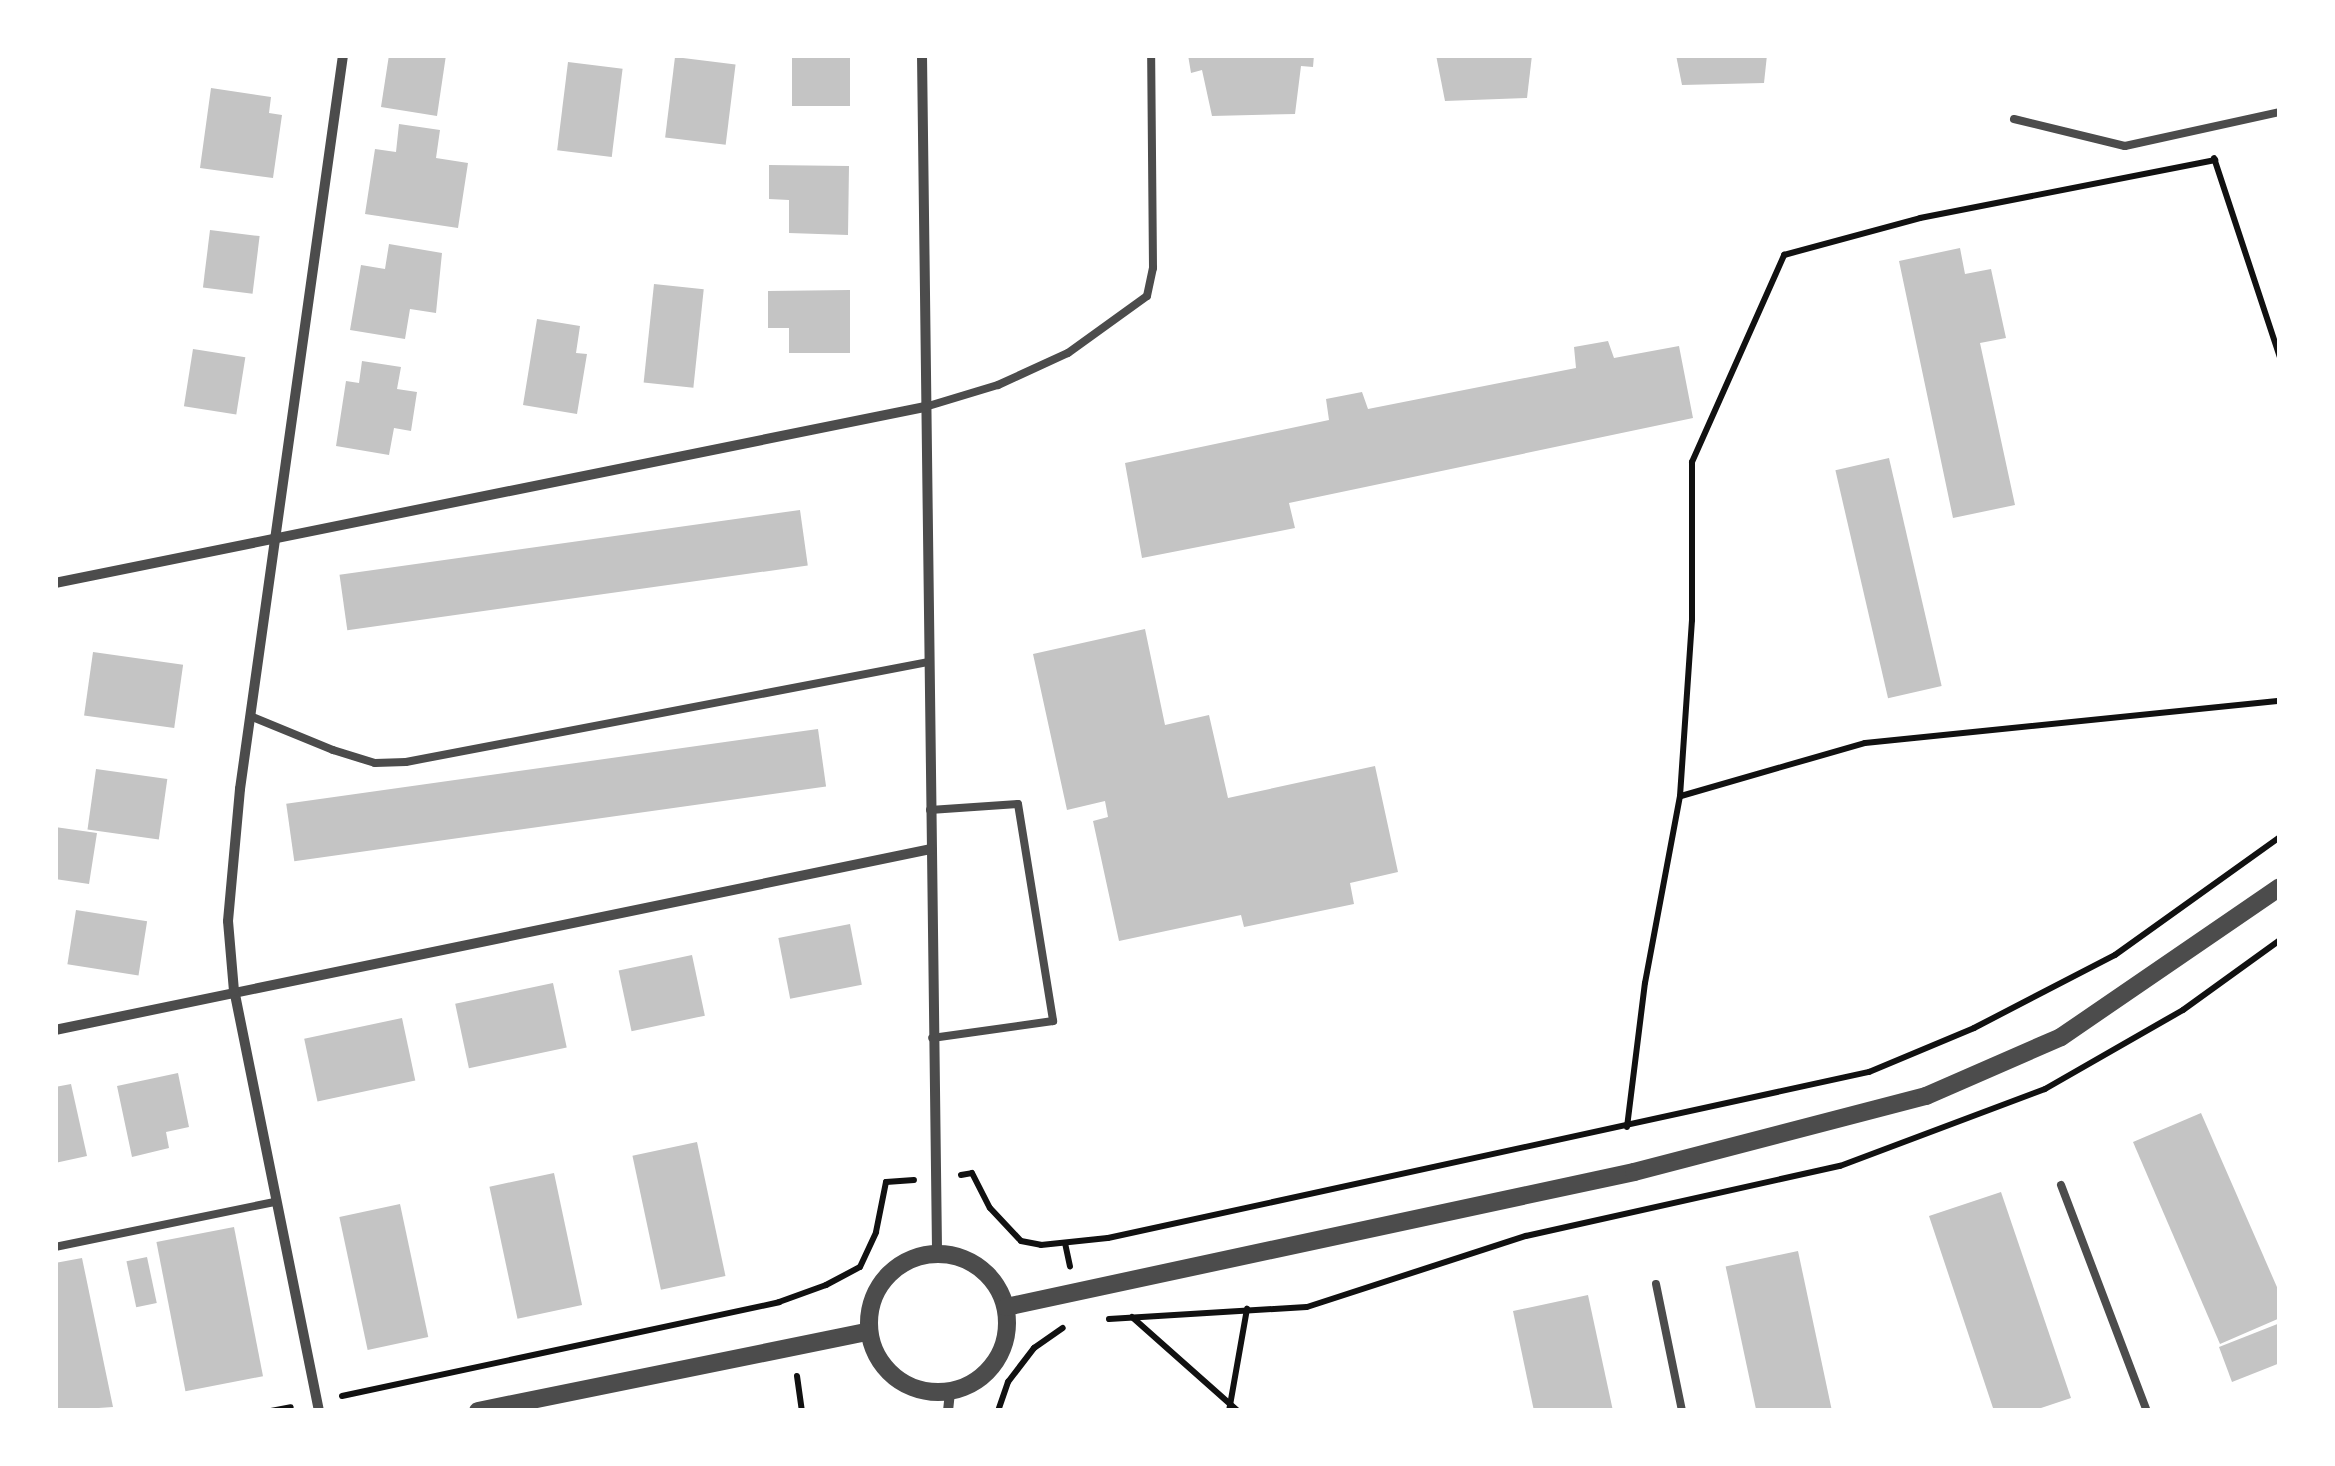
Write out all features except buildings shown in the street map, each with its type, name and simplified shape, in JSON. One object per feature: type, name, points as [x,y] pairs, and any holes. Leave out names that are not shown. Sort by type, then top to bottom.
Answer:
[{"type":"street","points":[[318,1406],[234,991],[228,922],[250,716],[343,55]]},
{"type":"street","points":[[922,55],[933,1179],[937,1253]]},
{"type":"street","points":[[55,583],[926,407]]},
{"type":"street","points":[[55,1030],[931,849]]},
{"type":"street","points":[[1006,1306],[1616,1176],[1926,1096],[2061,1037],[2280,887]]},
{"type":"street","points":[[937,1253],[980,1268],[1006,1306],[1002,1351],[990,1370],[949,1402],[897,1379],[875,1354],[868,1332],[878,1286],[914,1258],[937,1253]]},
{"type":"street","points":[[478,1411],[868,1332]]},
{"type":"lane","points":[[926,407],[998,385],[1068,353],[1146,296],[1153,268],[1151,55]]},
{"type":"lane","points":[[2014,119],[2125,146],[2280,112]]},
{"type":"lane","points":[[250,716],[347,754],[406,762],[928,662]]},
{"type":"lane","points":[[930,810],[1018,804],[1054,1021],[932,1038]]},
{"type":"lane","points":[[2061,1185],[2148,1411]]},
{"type":"lane","points":[[55,1248],[274,1202]]},
{"type":"lane","points":[[1656,1284],[1682,1411]]},
{"type":"path","points":[[2206,131],[2280,357]]},
{"type":"path","points":[[1627,1127],[1645,983],[1680,796],[1692,620],[1692,462],[1784,255],[1920,218],[2215,160]]},
{"type":"path","points":[[1680,796],[1865,743],[2280,701]]},
{"type":"path","points":[[272,1411],[318,1406],[810,1290],[860,1267],[876,1232],[886,1182],[972,1173],[1004,1225],[1021,1240],[1041,1245],[1108,1238],[1869,1072],[1974,1028],[2115,955],[2280,837]]},
{"type":"path","points":[[1229,1408],[1246,1309]]},
{"type":"path","points":[[1098,1320],[1132,1318],[1229,1408],[1238,1411]]},
{"type":"path","points":[[998,1411],[1008,1382],[1034,1348],[1070,1325]]}]
